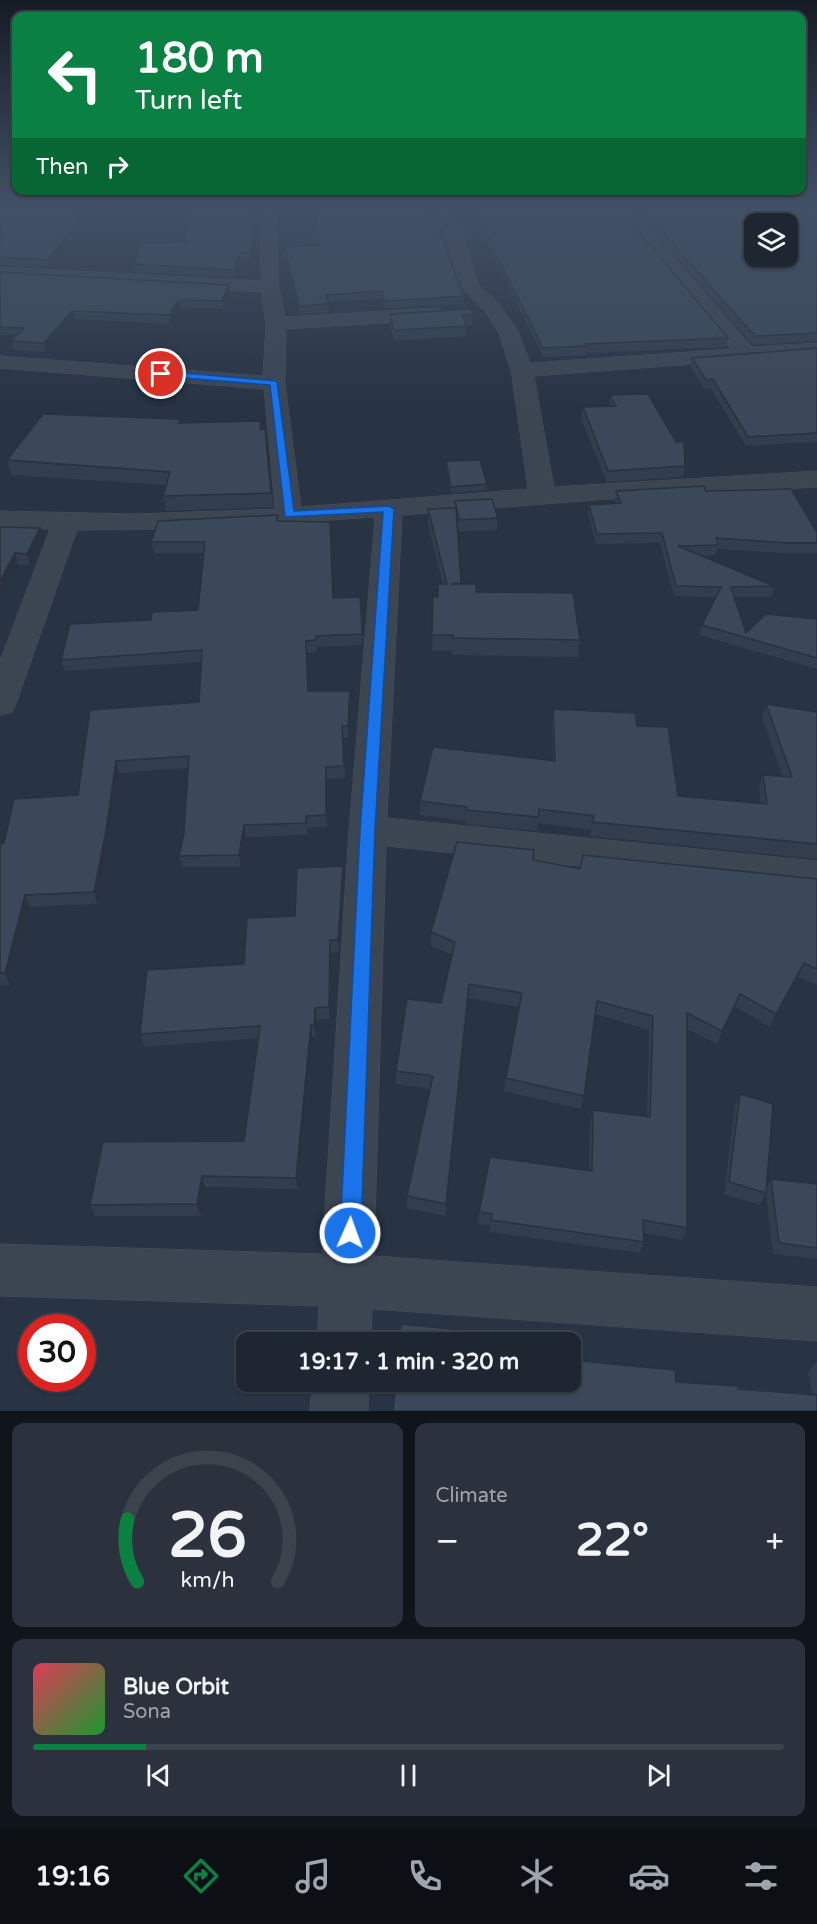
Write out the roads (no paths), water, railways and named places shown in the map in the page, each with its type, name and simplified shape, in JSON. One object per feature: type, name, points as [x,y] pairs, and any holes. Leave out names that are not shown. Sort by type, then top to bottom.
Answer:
[{"type":"street","points":[[15,273],[270,287]]},
{"type":"street","points":[[270,273],[276,324],[274,383],[289,514]]},
{"type":"street","points":[[465,273],[469,286],[494,310],[508,331],[522,370],[542,495]]},
{"type":"street","points":[[678,273],[746,354]]},
{"type":"street","points":[[276,324],[494,310]]},
{"type":"street","points":[[522,370],[817,349]]},
{"type":"street","points":[[0,362],[274,383]]},
{"type":"street","points":[[0,519],[66,523],[204,522],[542,495],[817,479]]},
{"type":"street","points":[[345,1332],[368,830],[389,509]]},
{"type":"street","points":[[0,704],[66,523]]},
{"type":"street","points":[[368,830],[817,876]]},
{"type":"street","points":[[0,1270],[348,1281],[817,1314]]},
{"type":"street","points":[[339,1411],[340,1392]]}]
